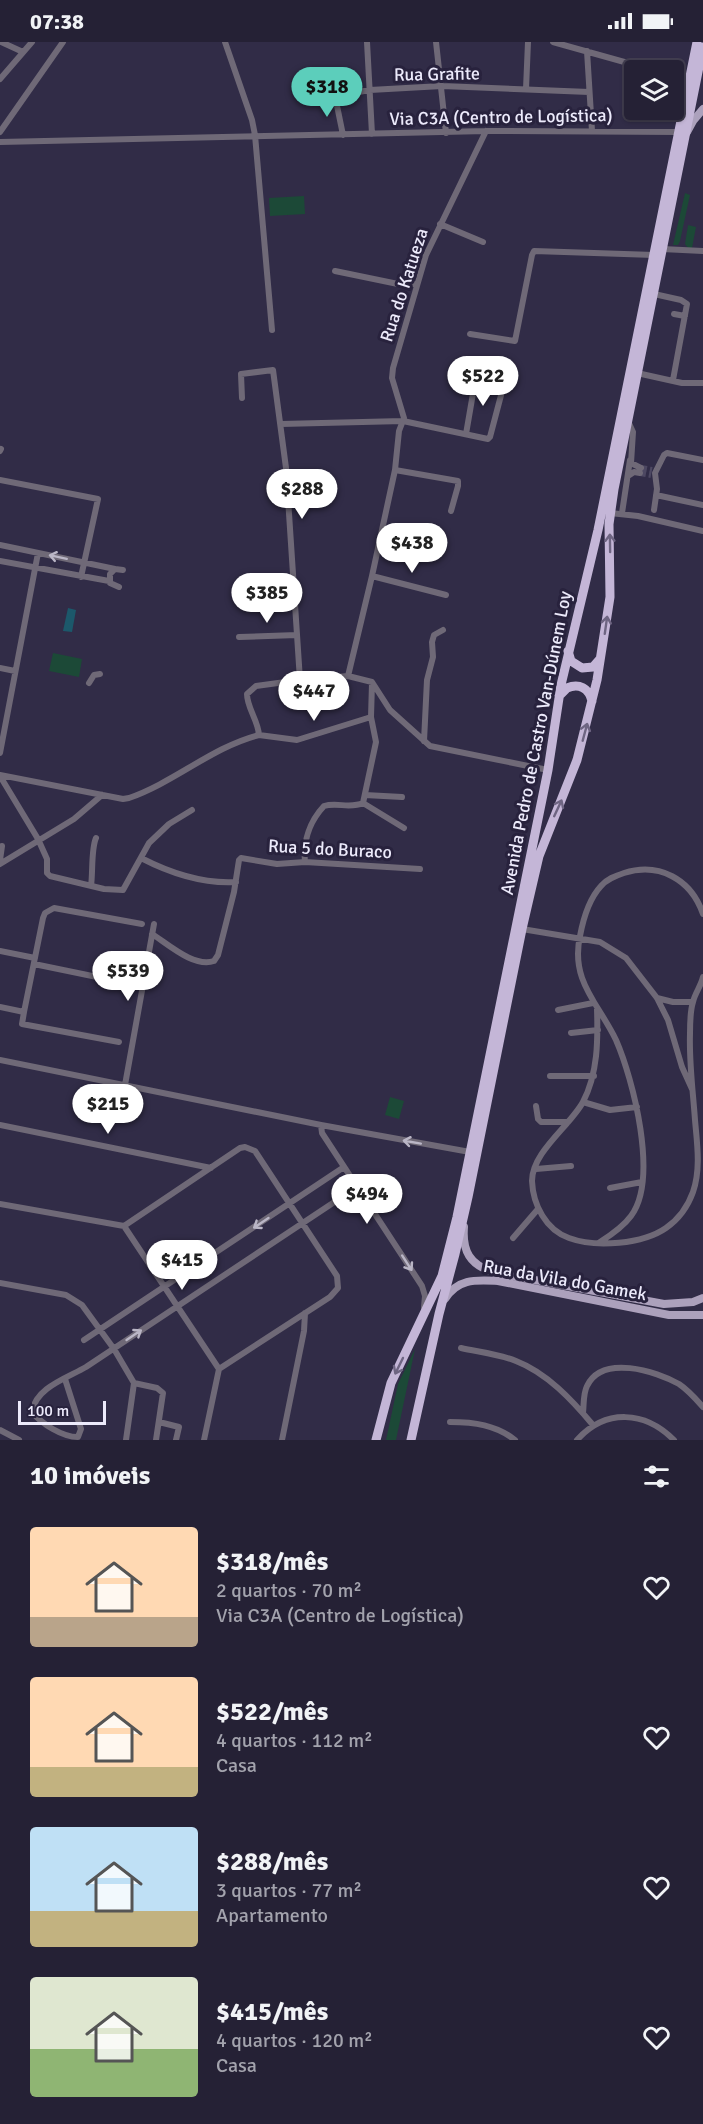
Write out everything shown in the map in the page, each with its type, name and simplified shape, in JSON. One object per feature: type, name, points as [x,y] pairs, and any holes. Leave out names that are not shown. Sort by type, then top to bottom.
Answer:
[{"type":"highway","name":"Avenida Pedro de Castro Van-Dúnem Loy","points":[[683,134],[689,82],[697,42]]},
{"type":"highway","name":"Avenida Pedro de Castro Van-Dúnem Loy","points":[[376,1440],[391,1383],[442,1276],[470,1152],[548,770],[568,648],[598,530],[703,46]]},
{"type":"highway","name":"Avenida Pedro de Castro Van-Dúnem Loy","points":[[411,1440],[464,1216],[522,929],[542,845],[571,778],[592,704],[610,597],[611,509],[627,419],[654,294],[658,252]]},
{"type":"highway","points":[[568,648],[571,661],[582,668],[595,665],[602,654]]},
{"type":"highway","points":[[559,699],[564,689],[578,686],[588,691],[592,704]]},
{"type":"main road","points":[[698,72],[703,86]]},
{"type":"main road","points":[[683,134],[703,109]]},
{"type":"main road","name":"Rua da Vila do Gamek","points":[[464,1216],[465,1249],[471,1261],[484,1270],[664,1304],[693,1302],[703,1298]]},
{"type":"main road","name":"Rua da Vila do Gamek","points":[[439,1314],[444,1300],[452,1289],[472,1280],[498,1281],[669,1315],[703,1316]]},
{"type":"street","points":[[1,42],[23,52]]},
{"type":"street","points":[[0,79],[32,42]]},
{"type":"street","points":[[0,132],[63,42]]},
{"type":"street","points":[[225,42],[255,135],[272,330]]},
{"type":"street","points":[[367,42],[372,134]]},
{"type":"street","points":[[436,42],[446,133]]},
{"type":"street","points":[[526,89],[528,42]]},
{"type":"street","points":[[553,42],[624,62]]},
{"type":"street","points":[[587,51],[592,131]]},
{"type":"street","points":[[311,70],[314,96],[335,96],[343,135]]},
{"type":"street","points":[[684,80],[689,82]]},
{"type":"street","name":"Rua Grafite","points":[[335,96],[370,90],[442,86],[589,92]]},
{"type":"street","name":"Via C3A (Centro de Logística)","points":[[0,142],[486,131],[683,134]]},
{"type":"street","name":"Rua do Katueza","points":[[348,676],[372,576],[395,470],[399,431],[404,418],[392,378],[393,368],[426,255],[486,131]]},
{"type":"street","points":[[440,224],[483,242]]},
{"type":"street","points":[[470,334],[515,341],[533,252],[703,251]]},
{"type":"street","points":[[335,271],[398,284],[417,284]]},
{"type":"street","points":[[654,294],[684,301],[687,308],[672,380]]},
{"type":"street","points":[[674,314],[685,316]]},
{"type":"street","points":[[281,424],[403,421],[488,439],[509,365]]},
{"type":"street","points":[[243,398],[241,374],[273,370],[286,468],[300,680]]},
{"type":"street","points":[[637,373],[682,383],[703,382]]},
{"type":"street","points":[[466,434],[476,376]]},
{"type":"street","points":[[622,513],[633,432],[627,419]]},
{"type":"street","points":[[654,510],[657,484],[653,473],[666,453],[703,460]]},
{"type":"street","points":[[630,460],[640,470],[631,473],[627,478],[611,509],[703,531]]},
{"type":"street","points":[[395,470],[458,481],[451,511]]},
{"type":"street","points":[[0,480],[98,499],[81,577]]},
{"type":"street","points":[[656,495],[703,505]]},
{"type":"street","points":[[0,545],[123,570]]},
{"type":"street","points":[[0,753],[38,553]]},
{"type":"street","points":[[0,561],[109,581],[119,587]]},
{"type":"street","points":[[109,581],[111,572],[115,569]]},
{"type":"street","points":[[372,576],[446,595]]},
{"type":"street","points":[[424,741],[427,680],[433,657],[432,642],[434,635],[443,630]]},
{"type":"street","points":[[238,637],[297,635]]},
{"type":"street","points":[[0,668],[15,671]]},
{"type":"street","points":[[89,682],[94,675],[100,674]]},
{"type":"street","points":[[260,735],[247,701],[250,689],[256,686],[300,680],[348,676],[372,682],[390,710],[435,748],[548,770]]},
{"type":"street","points":[[363,803],[376,742],[371,717],[372,682]]},
{"type":"street","points":[[0,775],[123,799],[163,784],[222,750],[260,735],[297,740],[371,717]]},
{"type":"street","points":[[0,775],[38,839],[47,859],[47,873],[50,876],[91,886],[120,891],[125,888],[149,843],[160,832],[192,810]]},
{"type":"street","points":[[0,864],[74,819],[102,795]]},
{"type":"street","points":[[365,795],[402,797]]},
{"type":"street","points":[[305,862],[306,836],[321,809],[327,804],[350,806],[363,803],[404,828]]},
{"type":"street","points":[[91,886],[94,869],[92,848],[96,838]]},
{"type":"street","points":[[0,860],[2,846]]},
{"type":"street","points":[[141,858],[158,867],[194,878],[216,883],[236,882],[218,955],[214,961],[201,962],[192,959],[152,934]]},
{"type":"street","name":"Rua 5 do Buraco","points":[[236,882],[240,859],[246,858],[277,864],[305,862],[420,869]]},
{"type":"street","points":[[599,1243],[620,1229],[633,1215],[642,1182],[643,1138],[627,1066],[580,973],[579,938],[594,895],[602,885],[612,878],[636,870],[653,869],[684,882],[701,904],[703,914]]},
{"type":"street","points":[[119,1042],[22,1024],[24,1012],[43,918],[49,909],[142,924]]},
{"type":"street","points":[[126,1085],[154,924]]},
{"type":"street","points":[[522,929],[600,942],[626,958],[657,998],[668,1020],[682,1067],[693,1090]]},
{"type":"street","points":[[0,951],[131,984]]},
{"type":"street","points":[[595,1006],[598,1030],[594,1076],[583,1102],[540,1155],[532,1178],[538,1209],[556,1231],[570,1238],[599,1243],[620,1243],[644,1238],[667,1227],[684,1211],[694,1190],[699,1157],[690,1034],[693,1002],[703,977]]},
{"type":"street","points":[[657,998],[673,1002],[693,1002]]},
{"type":"street","points":[[558,1010],[595,1006]]},
{"type":"street","points":[[0,1007],[24,1012]]},
{"type":"street","points":[[571,1033],[598,1030]]},
{"type":"street","points":[[0,1060],[321,1125],[470,1152]]},
{"type":"street","points":[[550,1076],[594,1076]]},
{"type":"street","points":[[583,1102],[610,1110],[637,1107]]},
{"type":"street","points":[[536,1106],[538,1119],[541,1122],[568,1122]]},
{"type":"street","points":[[0,1125],[211,1168]]},
{"type":"street","points":[[321,1125],[322,1132],[422,1286],[425,1301],[417,1330]]},
{"type":"street","points":[[0,1204],[124,1226],[240,1148],[251,1148],[255,1151],[339,1282],[335,1293],[219,1369],[204,1440]]},
{"type":"street","points":[[536,1169],[571,1166]]},
{"type":"street","points":[[84,1340],[344,1167]]},
{"type":"street","points":[[610,1188],[642,1182]]},
{"type":"street","points":[[65,1379],[81,1429],[78,1437],[69,1437],[44,1423],[32,1412],[33,1404],[39,1395],[65,1379],[86,1367],[114,1349],[357,1187]]},
{"type":"street","points":[[513,1238],[538,1209]]},
{"type":"street","points":[[124,1226],[219,1369]]},
{"type":"street","points":[[0,1283],[66,1295],[76,1299],[82,1305],[114,1349],[134,1383],[126,1440]]},
{"type":"street","points":[[282,1440],[304,1331],[304,1313]]},
{"type":"street","points":[[461,1348],[502,1356],[526,1365],[555,1384],[593,1425]]},
{"type":"street","points":[[583,1413],[586,1387],[591,1379],[608,1368],[618,1367],[664,1377],[681,1385],[703,1407]]},
{"type":"street","points":[[134,1383],[158,1388],[163,1393],[156,1440]]},
{"type":"street","points":[[577,1440],[593,1425],[624,1417],[639,1418],[662,1429],[674,1440]]},
{"type":"street","points":[[159,1422],[179,1427],[176,1440]]},
{"type":"street","points":[[450,1422],[496,1428],[515,1440]]},
{"type":"street","points":[[0,1430],[19,1440]]},
{"type":"green space","points":[[685,193],[690,195],[680,241],[678,245],[673,245]]},
{"type":"green space","points":[[304,196],[305,214],[270,216],[269,198]]},
{"type":"green space","points":[[688,225],[696,227],[692,248],[688,248],[685,244]]},
{"type":"green space","points":[[53,653],[82,659],[79,677],[49,671]]},
{"type":"green space","points":[[390,1097],[404,1101],[399,1119],[385,1115]]},
{"type":"green space","points":[[415,1349],[396,1440],[386,1440],[398,1384]]},
{"type":"water","points":[[68,608],[76,610],[72,632],[63,631]]},
{"type":"tunnel","points":[[641,468],[652,470]]},
{"type":"tunnel","points":[[640,473],[651,475]]}]
